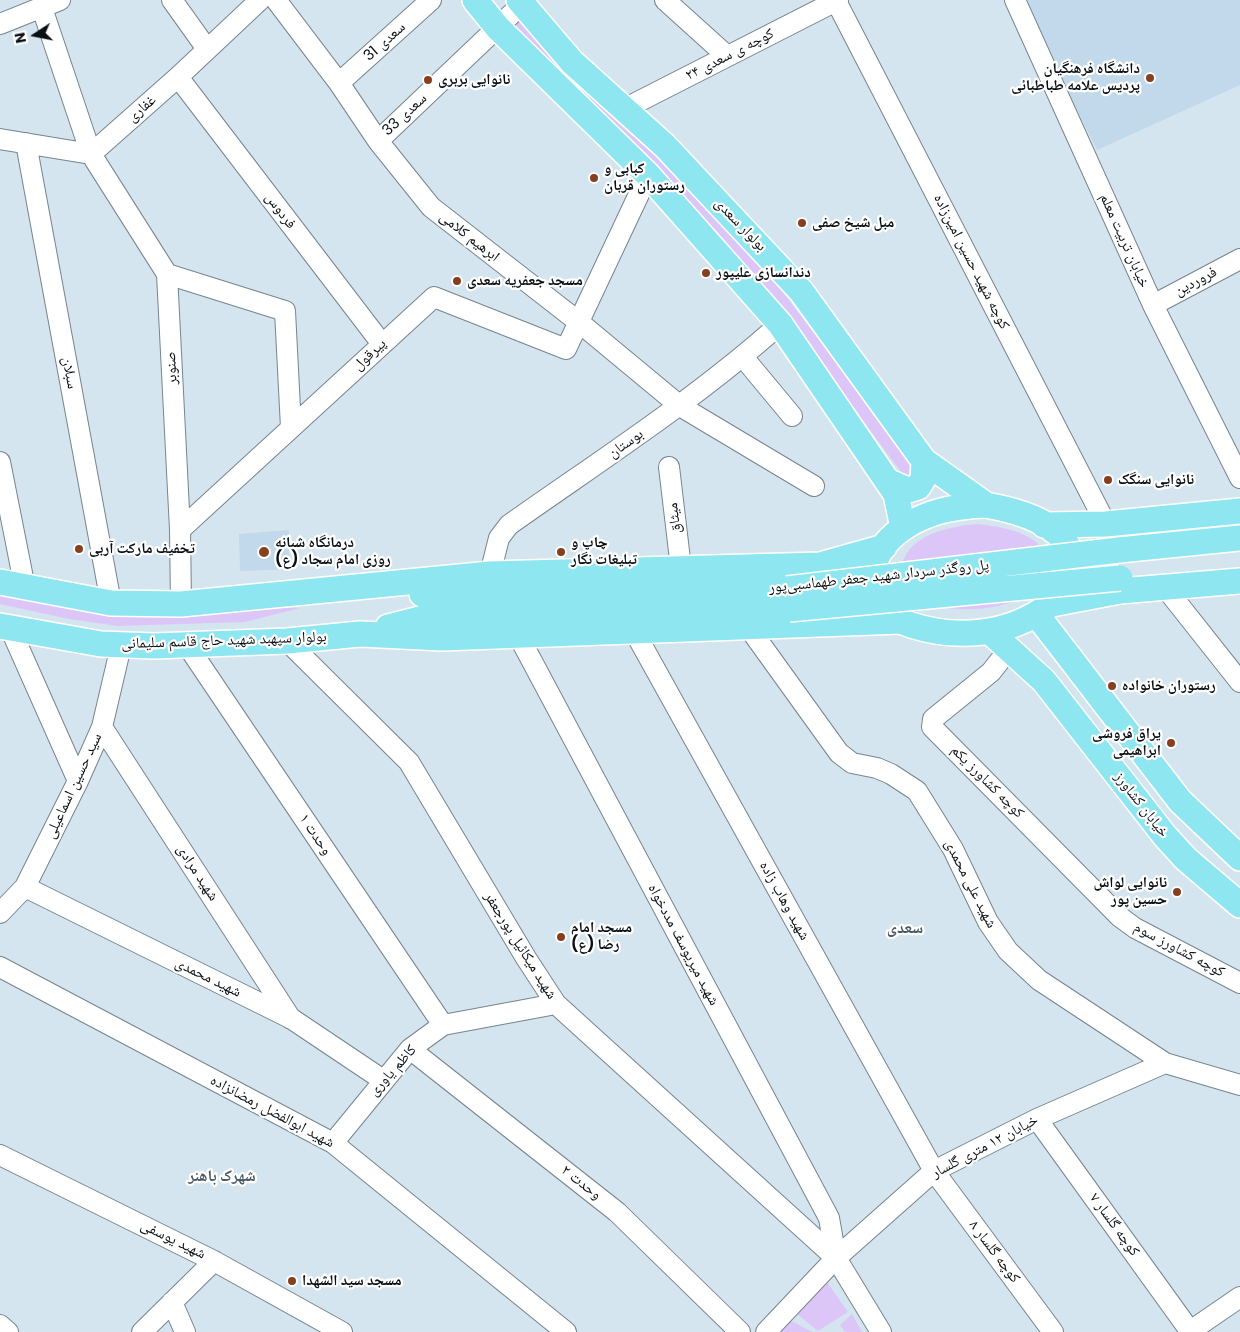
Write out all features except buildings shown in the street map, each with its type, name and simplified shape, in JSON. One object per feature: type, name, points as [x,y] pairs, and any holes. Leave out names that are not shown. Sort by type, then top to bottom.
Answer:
[{"type":"main road","points":[[475,0],[498,28],[648,176],[780,324],[896,494],[903,528]]},
{"type":"main road","name":"بولوار سعدی","points":[[520,2],[572,62],[622,110],[664,146],[801,291],[924,460],[986,504]]},
{"type":"main road","points":[[887,482],[908,490],[918,487],[924,479],[924,460]]},
{"type":"main road","points":[[900,621],[886,612],[872,593],[872,572],[884,547],[903,528],[943,510],[961,506],[986,504],[1010,509],[1044,525],[1056,533],[1070,550],[1074,571],[1071,586],[1044,609]]},
{"type":"main road","points":[[1044,525],[1106,524],[1240,511]]},
{"type":"main road","points":[[1106,524],[1097,541],[1096,561],[1105,578],[1120,584],[1164,586],[1240,581]]},
{"type":"main road","name":"پل روگذر سردار شهید جعفر طهماسبی‌پور","points":[[788,599],[1119,550],[1240,538]]},
{"type":"main road","points":[[0,582],[111,603],[181,604],[490,574],[820,565],[884,547]]},
{"type":"main road","points":[[820,565],[834,579],[842,595],[840,609],[828,622]]},
{"type":"main road","name":"پل روگذر سردار شهید جعفر طهماسبی‌پور","points":[[429,605],[788,599],[1120,584],[1240,565]]},
{"type":"main road","points":[[360,634],[442,638],[749,628],[828,622],[900,621],[950,632],[989,632],[1007,628],[1044,609],[1120,584]]},
{"type":"main road","points":[[359,587],[429,605]]},
{"type":"main road","points":[[360,634],[429,605]]},
{"type":"main road","points":[[1044,609],[1059,644],[1180,801],[1240,858]]},
{"type":"main road","name":"بولوار سپهبد شهید حاج قاسم سلیمانی","points":[[5,627],[121,646],[187,646],[286,641],[360,634]]},
{"type":"main road","name":"خیابان کشاورز","points":[[989,632],[1044,682],[1165,836],[1186,859],[1240,905]]},
{"type":"main road","points":[[1014,654],[1031,635],[1040,633],[1059,644]]},
{"type":"street","points":[[172,0],[207,49]]},
{"type":"street","name":"غفاری","points":[[91,154],[178,77],[260,0]]},
{"type":"street","name":"ابرهیم کلامی","points":[[276,0],[339,83],[378,141],[430,206],[580,323],[680,406],[814,486]]},
{"type":"street","name":"سعدی 31","points":[[339,83],[431,0]]},
{"type":"street","points":[[665,0],[727,56]]},
{"type":"street","name":"خیابان تربیت معلم","points":[[1015,0],[1153,305],[1240,478]]},
{"type":"street","name":"کوچه ی سعدی ۲۴","points":[[622,110],[837,1]]},
{"type":"street","name":"کوچه شهید حسین امین‌زاده","points":[[837,1],[1106,524]]},
{"type":"street","name":"سعدی 33","points":[[378,141],[498,28],[520,2]]},
{"type":"street","points":[[0,24],[51,4]]},
{"type":"street","name":"صنوبر","points":[[51,4],[91,154],[167,274],[180,530],[181,604]]},
{"type":"street","name":"فردوس","points":[[178,77],[382,344]]},
{"type":"street","points":[[0,139],[91,154]]},
{"type":"street","name":"سبلان","points":[[26,143],[111,603]]},
{"type":"street","points":[[580,323],[648,176]]},
{"type":"street","name":"فروردین","points":[[1153,305],[1240,259]]},
{"type":"street","points":[[167,274],[285,311],[291,428]]},
{"type":"street","name":"پیرقول","points":[[180,530],[434,296],[566,349],[580,323]]},
{"type":"street","name":"بوستان","points":[[490,574],[499,538],[509,525],[680,406],[743,357],[780,324]]},
{"type":"street","points":[[743,357],[792,416]]},
{"type":"street","points":[[0,462],[25,588]]},
{"type":"street","name":"میثاق","points":[[669,467],[681,568]]},
{"type":"street","points":[[1164,586],[1240,682]]},
{"type":"street","points":[[5,627],[78,781]]},
{"type":"street","name":"شهید علی محمدی","points":[[749,628],[840,753],[852,763],[878,768],[891,774],[917,791],[953,849],[988,922],[1008,951],[1039,980],[1165,1063],[1240,1085]]},
{"type":"street","name":"شهید وهاب زاده","points":[[634,631],[934,1171]]},
{"type":"street","name":"شهید میریوسف مددخواه","points":[[518,635],[829,1218],[836,1258]]},
{"type":"street","name":"شهید میکائیل پورجعفر","points":[[286,641],[409,762],[526,958],[556,1004],[836,1258]]},
{"type":"street","name":"سید حسین اسماعیلی","points":[[0,913],[25,887],[78,781],[102,727],[121,646]]},
{"type":"street","name":"وحدت ۱","points":[[187,646],[443,1025]]},
{"type":"street","name":"کوچه کشاورز یکم","points":[[1014,654],[933,719],[932,725],[1120,917]]},
{"type":"street","name":"شهید مرادی","points":[[102,727],[292,1020]]},
{"type":"street","name":"شهید محمدی","points":[[25,887],[292,1020],[384,1080]]},
{"type":"street","name":"کوچه کشاورز سوم","points":[[1120,917],[1135,928],[1240,983]]},
{"type":"street","name":"شهید ابوالفضل رمضانزاده","points":[[0,967],[333,1143],[566,1332]]},
{"type":"street","name":"کاظم یاوری","points":[[333,1143],[410,1049],[443,1025],[556,1004]]},
{"type":"street","name":"وحدت ۲","points":[[410,1049],[617,1212],[740,1332]]},
{"type":"street","name":"خیابان ۱۲ متری گلسار","points":[[766,1332],[836,1258],[934,1171],[1037,1119],[1165,1063]]},
{"type":"street","name":"کوچه گلسار ۷","points":[[1037,1119],[1190,1332]]},
{"type":"street","name":"شهید یوسفی","points":[[0,1155],[214,1261],[342,1332]]},
{"type":"street","name":"کوچه گلسار ۸","points":[[934,1171],[1053,1332]]},
{"type":"street","points":[[836,1258],[881,1332]]},
{"type":"street","points":[[142,1332],[214,1261]]},
{"type":"street","points":[[1190,1332],[1240,1297]]},
{"type":"street","points":[[172,1302],[185,1332]]},
{"type":"street","points":[[302,1309],[312,1332]]},
{"type":"street","points":[[0,1326],[8,1332]]},
{"type":"shaded area","name":"دانشگاه فرهنگیان پردیس علامه طباطبائی","points":[[1025,0],[1240,0],[1240,85],[1097,150],[1057,71]]},
{"type":"shaded area","points":[[517,18],[528,25],[699,195],[775,282],[910,459],[913,471],[908,475],[901,472],[767,291],[694,207],[513,29],[513,24]]},
{"type":"shaded area","points":[[978,524],[1015,531],[1036,542],[1044,551],[1049,561],[1051,575],[1028,595],[1004,605],[981,609],[958,609],[937,606],[902,565],[906,554],[922,539],[932,534],[956,527]]},
{"type":"shaded area","name":"درمانگاه شبانه روزی امام سجاد (ع)","points":[[289,530],[289,569],[240,571],[239,534]]},
{"type":"shaded area","points":[[0,591],[238,606],[300,608],[245,622],[118,626],[69,619],[0,604]]},
{"type":"shaded area","points":[[824,1278],[848,1312],[818,1331],[796,1313]]},
{"type":"shaded area","points":[[852,1314],[862,1332],[845,1332],[840,1325]]},
{"type":"shaded area","points":[[788,1319],[812,1332],[780,1332]]},
{"type":"place","name":"دانشگاه فرهنگیان پردیس علامه طباطبائی","points":[[1150,78]]},
{"type":"place","name":"نانوایی بربری","points":[[428,80]]},
{"type":"place","name":"کبابی و رستوران قربان","points":[[594,178]]},
{"type":"place","name":"مبل شیخ صفی","points":[[802,223]]},
{"type":"place","name":"دندانسازی علیپور","points":[[706,273]]},
{"type":"place","name":"مسجد جعفریه سعدی","points":[[457,281]]},
{"type":"place","name":"نانوایی سنگک","points":[[1108,480]]},
{"type":"place","name":"تخفیف مارکت آربی","points":[[79,549]]},
{"type":"place","name":"درمانگاه شبانه روزی امام سجاد (ع)","points":[[264,552]]},
{"type":"place","name":"چاپ و تبلیغات نگار","points":[[561,552]]},
{"type":"place","name":"رستوران خانواده","points":[[1112,686]]},
{"type":"place","name":"یراق فروشی ابراهیمی","points":[[1171,743]]},
{"type":"place","name":"نانوایی لواش حسین پور","points":[[1177,892]]},
{"type":"place","name":"مسجد امام رضا (ع)","points":[[561,937]]},
{"type":"place","name":"مسجد سید الشهدا","points":[[292,1281]]},
{"type":"district","name":"سعدی","points":[[905,929]]},
{"type":"district","name":"شهرک باهنر","points":[[222,1177]]}]
